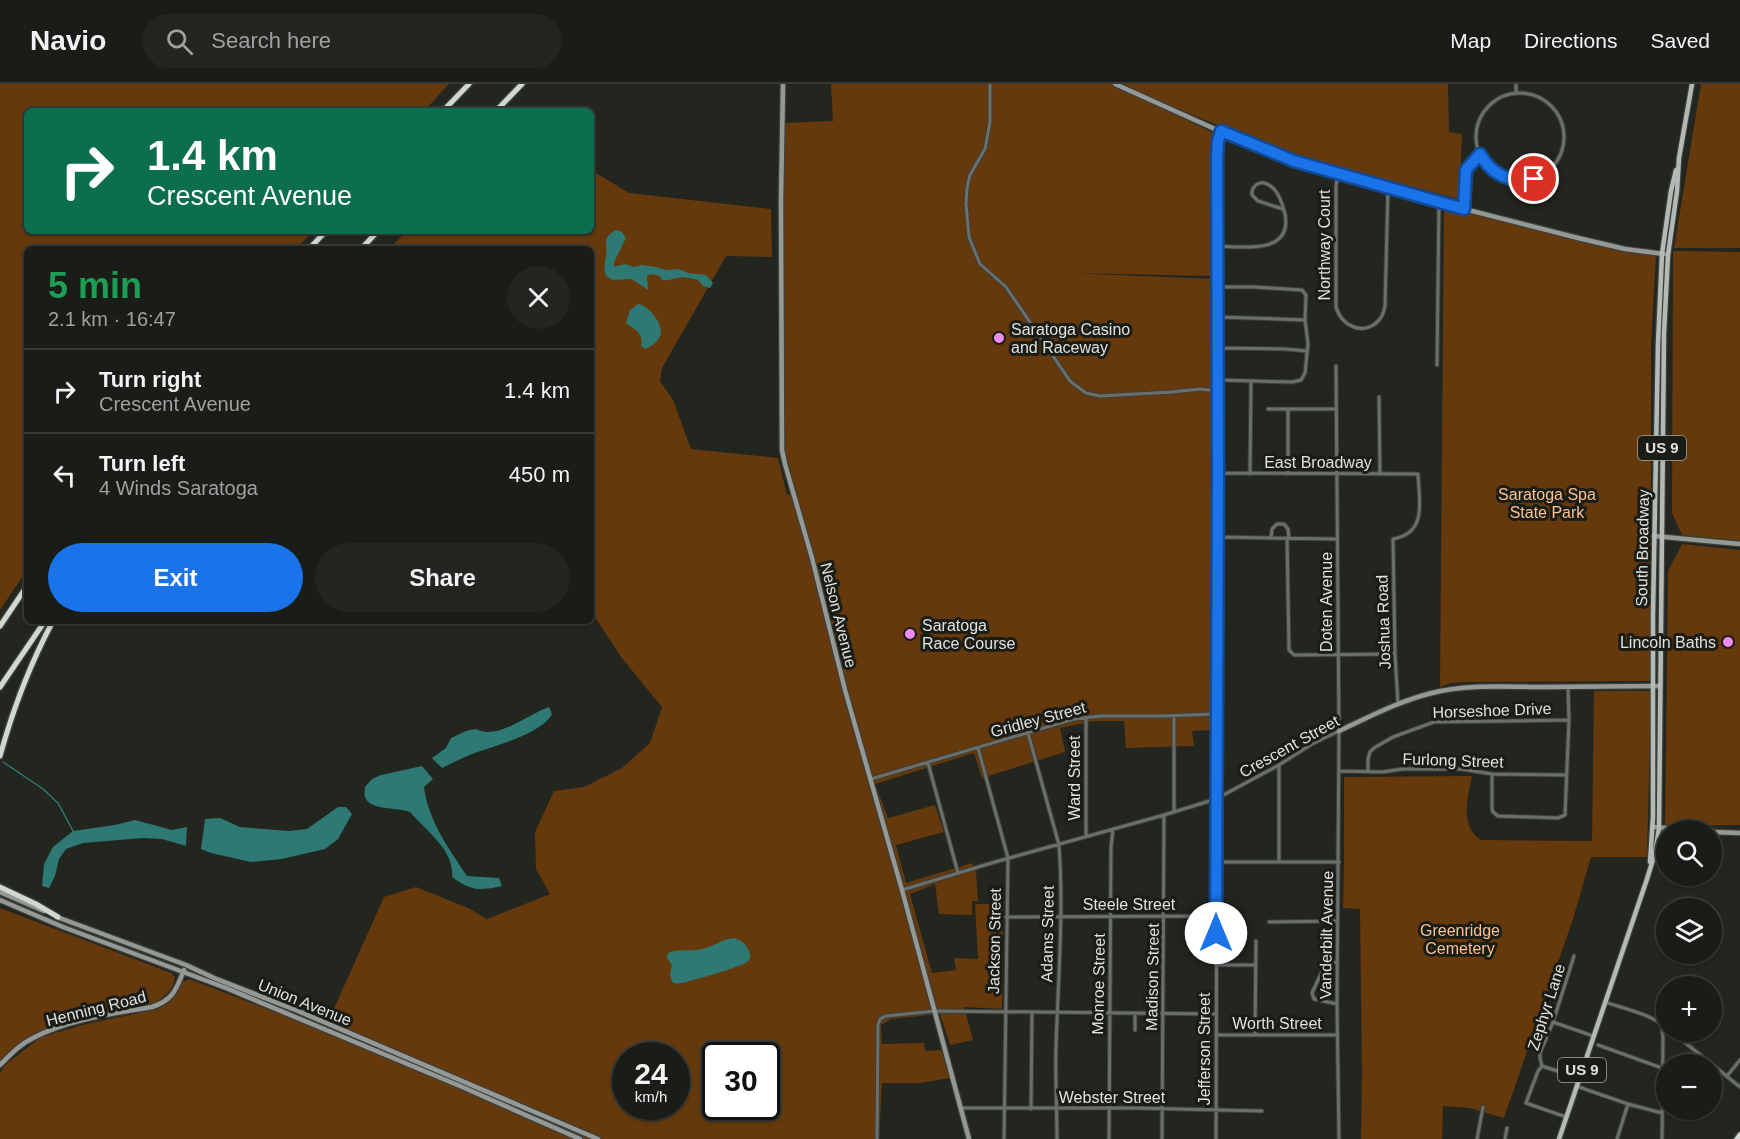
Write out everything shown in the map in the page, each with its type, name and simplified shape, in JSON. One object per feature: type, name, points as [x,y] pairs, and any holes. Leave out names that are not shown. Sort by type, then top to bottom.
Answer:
[{"type":"highway","points":[[446,108],[469,84]]},
{"type":"highway","points":[[499,108],[522,84]]},
{"type":"highway","points":[[312,246],[323,234]]},
{"type":"highway","points":[[364,246],[375,234]]},
{"type":"highway","points":[[0,626],[24,590]]},
{"type":"highway","points":[[0,687],[43,624]]},
{"type":"highway","points":[[0,756],[22,687],[52,624]]},
{"type":"highway","points":[[0,887],[58,917]]},
{"type":"highway","points":[[1737,1139],[1740,1135]]},
{"type":"main road","name":"South Broadway","points":[[1650,867],[1653,827],[1654,536],[1662,254],[1671,191],[1692,84]]},
{"type":"main road","name":"South Broadway","points":[[1659,820],[1664,333],[1668,255],[1679,158]]},
{"type":"main road","name":"South Broadway","points":[[1559,1139],[1656,847]]},
{"type":"street","name":"Nelson Avenue","points":[[783,84],[782,450],[845,690],[969,1139]]},
{"type":"street","points":[[990,84],[990,122],[985,149],[970,175],[967,196],[969,237],[980,264],[1006,287],[1070,381],[1086,393],[1100,396],[1179,390],[1218,391]]},
{"type":"street","points":[[1115,84],[1294,161],[1464,209],[1625,249],[1668,255]]},
{"type":"street","points":[[1516,84],[1516,93]]},
{"type":"street","points":[[1516,93],[1525,93],[1543,99],[1561,119],[1563,147],[1556,163],[1550,170],[1534,179],[1515,180],[1498,175],[1480,154],[1477,141],[1482,115],[1497,100],[1516,93]]},
{"type":"street","name":"Jefferson Street","points":[[1216,1139],[1217,149],[1221,131]]},
{"type":"street","points":[[1464,209],[1466,170],[1480,154]]},
{"type":"street","name":"Northway Court","points":[[1338,174],[1336,186],[1336,307],[1343,321],[1356,327],[1365,327],[1378,322],[1385,306],[1388,188]]},
{"type":"street","points":[[1217,246],[1259,247],[1275,242],[1283,233],[1285,228],[1283,209],[1276,191],[1269,184],[1260,182],[1253,187],[1252,195],[1258,201],[1283,209]]},
{"type":"street","points":[[1437,365],[1439,202]]},
{"type":"street","points":[[1218,287],[1302,290],[1306,293],[1305,320],[1308,336],[1305,376],[1301,380],[1293,382],[1218,380]]},
{"type":"street","points":[[1218,317],[1305,320]]},
{"type":"street","points":[[1218,348],[1307,351]]},
{"type":"street","name":"Doten Avenue","points":[[1336,366],[1339,731]]},
{"type":"street","points":[[1250,474],[1251,381]]},
{"type":"street","points":[[1379,397],[1380,473]]},
{"type":"street","points":[[1268,409],[1335,409]]},
{"type":"street","points":[[1288,409],[1288,474]]},
{"type":"street","name":"East Broadway","points":[[1218,474],[1418,474],[1417,524],[1404,537],[1393,539]]},
{"type":"street","points":[[1271,538],[1272,529],[1277,524],[1284,524],[1288,529],[1289,650],[1292,653],[1299,655],[1395,654]]},
{"type":"street","points":[[1654,536],[1740,544]]},
{"type":"street","points":[[1217,537],[1337,539]]},
{"type":"street","name":"Joshua Road","points":[[1393,539],[1398,704]]},
{"type":"street","name":"Crescent Street","points":[[902,890],[1216,799],[1279,765],[1312,744],[1398,704],[1432,693],[1444,690],[1500,687],[1660,686]]},
{"type":"street","points":[[1492,774],[1493,813],[1498,816],[1558,818],[1565,815],[1568,687]]},
{"type":"street","name":"Gridley Street","points":[[871,779],[1074,719],[1100,716],[1216,714]]},
{"type":"street","points":[[1174,716],[1174,812]]},
{"type":"street","name":"Ward Street","points":[[1086,718],[1086,837]]},
{"type":"street","name":"Horseshoe Drive","points":[[1368,771],[1370,752],[1374,748],[1393,737],[1434,722],[1569,720]]},
{"type":"street","name":"Vanderbilt Avenue","points":[[1339,731],[1337,962],[1339,1139]]},
{"type":"street","name":"Adams Street","points":[[1028,733],[1059,845],[1057,1139]]},
{"type":"street","name":"Jackson Street","points":[[978,748],[1008,858],[1004,1139]]},
{"type":"street","points":[[928,763],[958,873]]},
{"type":"street","points":[[1279,765],[1279,861]]},
{"type":"street","name":"Furlong Street","points":[[1339,771],[1461,770],[1492,774],[1567,775]]},
{"type":"street","name":"Madison Street","points":[[1162,1139],[1164,815]]},
{"type":"street","name":"Monroe Street","points":[[1109,1139],[1113,829]]},
{"type":"street","points":[[1722,832],[1740,833]]},
{"type":"street","points":[[1216,862],[1339,862]]},
{"type":"street","name":"Union Avenue","points":[[0,892],[298,1011],[598,1139]]},
{"type":"street","name":"Union Avenue","points":[[0,900],[63,927],[237,993],[580,1139]]},
{"type":"street","name":"Steele Street","points":[[1006,917],[1216,916]]},
{"type":"street","points":[[1269,922],[1338,921]]},
{"type":"street","points":[[1255,1035],[1256,941]]},
{"type":"street","name":"Zephyr Lane","points":[[1566,1117],[1526,1103],[1542,1066],[1540,1053],[1575,956]]},
{"type":"street","points":[[1337,962],[1325,965],[1312,993],[1314,999],[1318,1001],[1337,1004]]},
{"type":"street","name":"Henning Road","points":[[0,1065],[31,1038],[54,1029],[162,1003],[175,991],[186,965]]},
{"type":"street","points":[[1216,965],[1256,965]]},
{"type":"street","points":[[1605,1002],[1656,1021]]},
{"type":"street","points":[[877,1139],[879,1021],[886,1016],[935,1011],[1216,1014]]},
{"type":"street","points":[[1031,1108],[1032,1012]]},
{"type":"street","points":[[1135,1013],[1135,1030]]},
{"type":"street","points":[[1553,1022],[1593,1036]]},
{"type":"street","name":"Worth Street","points":[[1216,1035],[1337,1035]]},
{"type":"street","points":[[1684,1042],[1740,1087]]},
{"type":"street","points":[[1599,1045],[1656,1066]]},
{"type":"street","points":[[1727,1076],[1740,1060]]},
{"type":"street","points":[[1542,1066],[1579,1078]]},
{"type":"street","points":[[1576,1086],[1656,1111]]},
{"type":"street","points":[[1617,1139],[1628,1104]]},
{"type":"street","points":[[1477,1139],[1483,1107]]},
{"type":"street","name":"Webster Street","points":[[961,1108],[1162,1108],[1262,1111]]},
{"type":"street","points":[[1662,1120],[1662,1139]]},
{"type":"street","points":[[1505,1139],[1508,1128]]},
{"type":"green space","points":[[0,84],[449,84],[427,108],[24,108],[24,234],[310,234],[299,246],[24,246],[24,574],[0,610]]},
{"type":"green space","name":"Saratoga Race Course","points":[[831,84],[1114,84],[1213,133],[1213,276],[1068,273],[1216,279],[1213,730],[1192,731],[1194,746],[1126,748],[1124,721],[1094,721],[1060,728],[1065,752],[982,778],[974,753],[875,784],[888,818],[935,805],[944,832],[896,845],[906,883],[972,863],[976,872],[978,901],[972,901],[972,915],[939,914],[935,884],[910,894],[932,973],[956,970],[954,958],[978,959],[975,904],[1003,904],[1002,1009],[964,1007],[973,1040],[950,1045],[940,1014],[891,1019],[881,1025],[882,1044],[924,1043],[925,1051],[941,1050],[950,1078],[920,1083],[882,1083],[879,1139],[0,1139],[0,1073],[5,1065],[41,1037],[86,1024],[158,1009],[170,1002],[183,982],[189,979],[324,1031],[384,897],[416,887],[468,908],[487,919],[550,894],[536,869],[535,832],[554,791],[584,787],[622,768],[650,743],[662,707],[621,657],[594,616],[594,246],[392,246],[404,234],[594,234],[594,172],[629,193],[771,209],[772,257],[726,256],[662,368],[660,381],[673,400],[691,449],[778,458],[787,495],[794,493],[782,450],[782,123],[833,121]]},
{"type":"green space","points":[[1117,84],[1448,84],[1449,132],[1462,134],[1459,199],[1289,154]]},
{"type":"green space","points":[[1701,84],[1740,84],[1740,248],[1674,248]]},
{"type":"green space","name":"Saratoga Spa State Park","points":[[1444,206],[1623,250],[1656,255],[1651,346],[1651,681],[1465,682],[1440,687]]},
{"type":"green space","points":[[1673,251],[1740,252],[1740,541],[1682,535],[1672,513]]},
{"type":"green space","points":[[1682,544],[1740,550],[1740,825],[1722,825],[1722,820],[1665,820],[1668,571]]},
{"type":"green space","name":"Greenridge Cemetery","points":[[1594,691],[1651,691],[1647,857],[1591,857],[1573,919],[1504,1118],[1470,1108],[1443,1106],[1442,1139],[1361,1139],[1360,909],[1343,908],[1344,777],[1472,776],[1467,802],[1467,819],[1474,834],[1481,840],[1592,841]]},
{"type":"green space","points":[[0,908],[171,973],[175,977],[172,986],[153,1004],[53,1026],[21,1042],[0,1061]]},
{"type":"water","points":[[616,230],[622,232],[626,238],[614,262],[614,267],[625,264],[666,270],[679,269],[688,273],[706,275],[713,283],[710,288],[703,286],[698,280],[682,277],[662,280],[660,276],[650,274],[647,276],[648,290],[632,279],[613,280],[606,276],[604,266],[607,238]]},
{"type":"water","points":[[638,304],[649,310],[661,331],[658,340],[646,349],[641,346],[642,342],[638,332],[626,323],[630,310]]},
{"type":"water","points":[[549,707],[552,714],[547,721],[528,733],[442,768],[432,758],[446,748],[451,738],[466,731],[476,729],[493,732]]},
{"type":"water","points":[[422,766],[433,779],[424,787],[430,811],[440,834],[460,866],[467,876],[499,878],[502,886],[476,889],[459,882],[452,877],[452,867],[444,849],[410,812],[372,805],[365,797],[365,787],[372,779]]},
{"type":"water","points":[[338,807],[346,807],[352,814],[338,839],[325,849],[282,859],[251,862],[201,849],[205,819],[220,818],[240,827],[289,831],[307,829]]},
{"type":"water","points":[[135,820],[172,830],[187,827],[186,846],[162,839],[143,838],[83,843],[66,849],[59,859],[49,888],[42,886],[44,864],[53,847],[73,831]]},
{"type":"water","points":[[734,938],[746,945],[750,953],[747,962],[694,980],[677,984],[672,982],[670,974],[672,965],[667,958],[668,953],[702,949]]},
{"type":"waterway","points":[[3,762],[43,789],[58,803],[73,831]]},
{"type":"place","name":"Saratoga Casino and Raceway","points":[[999,338]]},
{"type":"place","name":"Saratoga Race Course","points":[[910,634]]},
{"type":"place","name":"Lincoln Baths","points":[[1728,642]]},
{"type":"route","points":[[1216,933],[1217,149],[1221,131],[1294,161],[1464,209],[1466,170],[1480,154],[1498,175],[1515,180],[1534,179]]}]
